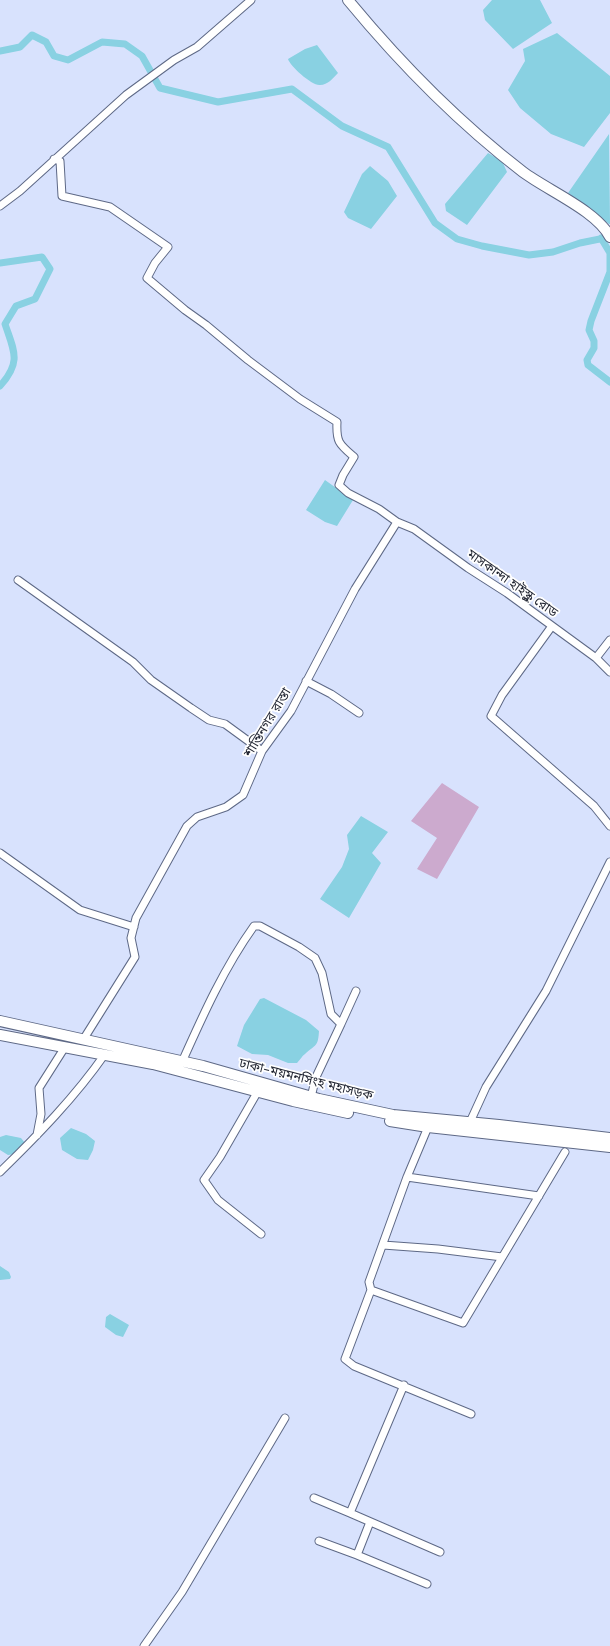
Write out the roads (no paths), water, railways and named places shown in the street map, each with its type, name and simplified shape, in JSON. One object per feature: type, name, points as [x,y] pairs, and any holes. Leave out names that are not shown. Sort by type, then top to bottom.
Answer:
[{"type":"main road","points":[[348,0],[399,60],[478,134],[524,172],[582,210],[608,234]]},
{"type":"main road","name":"ঢাকা-ময়মনসিংহ মহাসড়ক","points":[[0,1022],[182,1062],[311,1097],[393,1115],[610,1138]]},
{"type":"main road","name":"ঢাকা-ময়মনসিংহ মহাসড়ক","points":[[0,1035],[153,1064],[293,1101],[428,1127],[610,1147]]},
{"type":"street","points":[[0,206],[20,191],[126,95],[174,60],[197,47],[251,0]]},
{"type":"street","name":"মাসকান্দা হাইস্কুল রোড","points":[[54,159],[60,161],[62,196],[110,207],[168,247],[155,263],[147,278],[156,287],[300,399],[337,422],[339,444],[354,457],[343,475],[340,485],[348,493],[379,509],[397,522],[414,529],[596,658],[610,672]]},
{"type":"street","name":"শান্তিনগর রাস্তা","points":[[83,1040],[135,957],[131,938],[136,918],[187,826],[197,817],[226,807],[242,795],[262,751],[291,711],[355,589],[397,522]]},
{"type":"street","points":[[18,580],[136,665],[151,680],[209,720],[225,724],[262,751]]},
{"type":"street","points":[[552,626],[502,695],[491,716],[594,806],[610,826]]},
{"type":"street","points":[[596,658],[610,640]]},
{"type":"street","points":[[306,681],[331,694],[360,713]]},
{"type":"street","points":[[0,853],[80,910],[134,927]]},
{"type":"street","points":[[470,1122],[486,1087],[546,991],[610,862]]},
{"type":"street","points":[[182,1062],[210,1000],[254,926],[260,926],[315,958],[322,973],[331,1014],[341,1024]]},
{"type":"street","points":[[311,1097],[316,1077],[356,991]]},
{"type":"street","points":[[37,1135],[41,1114],[39,1088],[64,1047]]},
{"type":"street","points":[[0,1172],[37,1135],[89,1078],[106,1054]]},
{"type":"street","points":[[258,1092],[220,1157],[204,1180],[218,1200],[261,1234]]},
{"type":"street","points":[[428,1127],[407,1177],[369,1282],[372,1290],[345,1359],[354,1366],[404,1385],[471,1414]]},
{"type":"street","points":[[372,1290],[463,1323],[566,1152]]},
{"type":"street","points":[[407,1177],[539,1196]]},
{"type":"street","points":[[383,1245],[438,1249],[502,1257]]},
{"type":"street","points":[[350,1513],[404,1385]]},
{"type":"street","points":[[144,1646],[182,1592],[244,1484],[285,1418]]},
{"type":"street","points":[[314,1498],[440,1552]]},
{"type":"street","points":[[357,1555],[370,1522]]},
{"type":"street","points":[[318,1541],[357,1555],[427,1584]]},
{"type":"waterway","points":[[0,51],[20,47],[32,35],[46,42],[54,56],[68,60],[102,42],[125,44],[142,56],[160,88],[218,102],[292,89],[342,126],[388,147],[435,223],[457,239],[482,246],[529,255],[553,252],[580,243],[610,237]]},
{"type":"waterway","points":[[601,238],[610,253],[610,272],[591,321],[589,330],[594,341],[594,348],[587,360],[588,365],[610,382]]},
{"type":"waterway","points":[[0,263],[42,257],[50,269],[35,299],[16,306],[5,324],[13,349],[14,363],[7,378],[0,386]]}]
